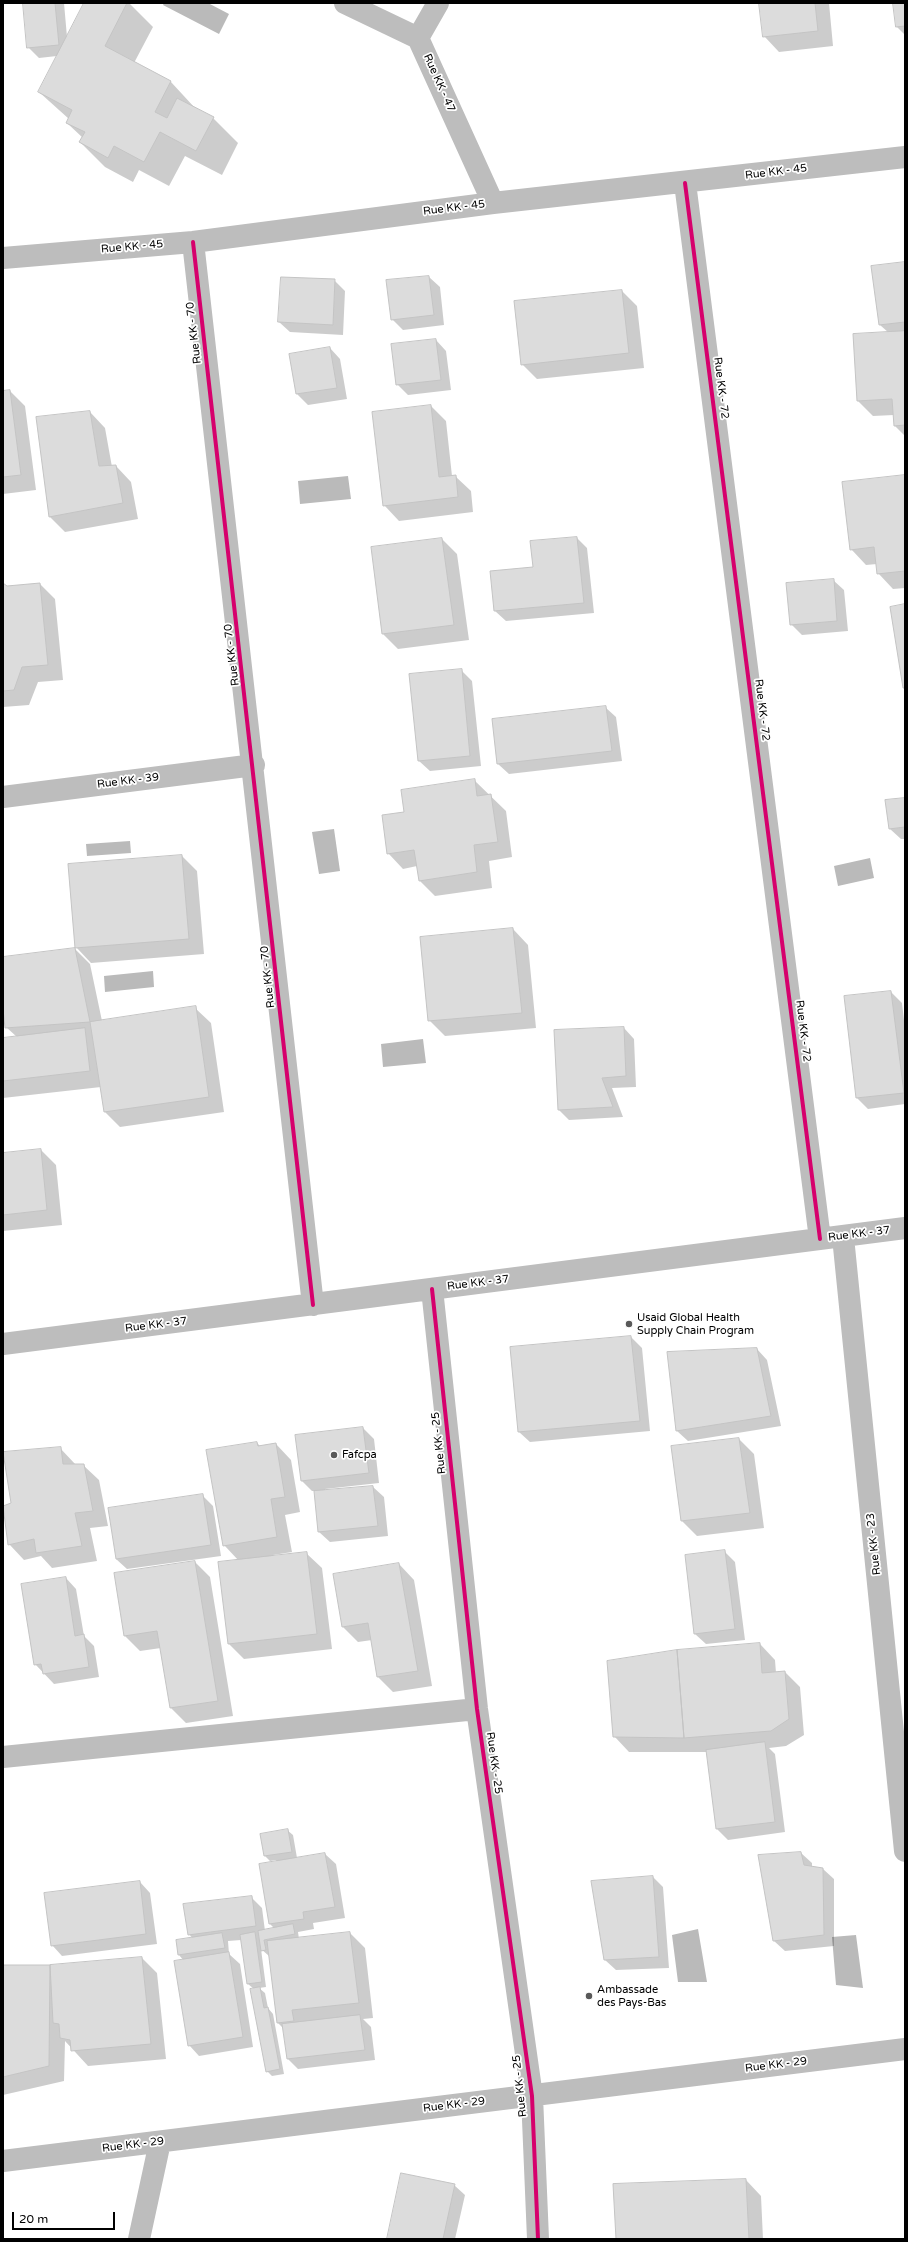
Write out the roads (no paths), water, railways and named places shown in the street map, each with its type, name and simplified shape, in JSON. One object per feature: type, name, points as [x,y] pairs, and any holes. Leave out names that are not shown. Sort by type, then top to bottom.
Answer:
[{"type":"street","points":[[344,3],[418,38],[438,3]]},
{"type":"street","name":"Rue KK - 47","points":[[418,38],[492,203]]},
{"type":"street","name":"Rue KK - 45","points":[[3,258],[193,242],[492,203],[905,158]]},
{"type":"street","name":"Rue KK - 72","points":[[686,183],[820,1239]]},
{"type":"street","name":"Rue KK - 70","points":[[193,242],[254,766],[313,1305]]},
{"type":"street","name":"Rue KK - 39","points":[[3,798],[254,766]]},
{"type":"street","name":"Rue KK - 37","points":[[3,1344],[905,1228]]},
{"type":"street","name":"Rue KK - 23","points":[[843,1236],[905,1851]]},
{"type":"street","name":"Rue KK - 25","points":[[432,1289],[477,1708],[532,2096],[538,2239]]},
{"type":"street","points":[[3,1758],[477,1708]]},
{"type":"street","name":"Rue KK - 29","points":[[3,2162],[905,2049]]},
{"type":"street","points":[[139,2239],[160,2142]]},
{"type":"place","name":"Usaid Global Health Supply Chain Program","points":[[629,1324]]},
{"type":"place","name":"Fafcpa","points":[[334,1455]]},
{"type":"place","name":"Ambassade des Pays-Bas","points":[[589,1996]]}]
